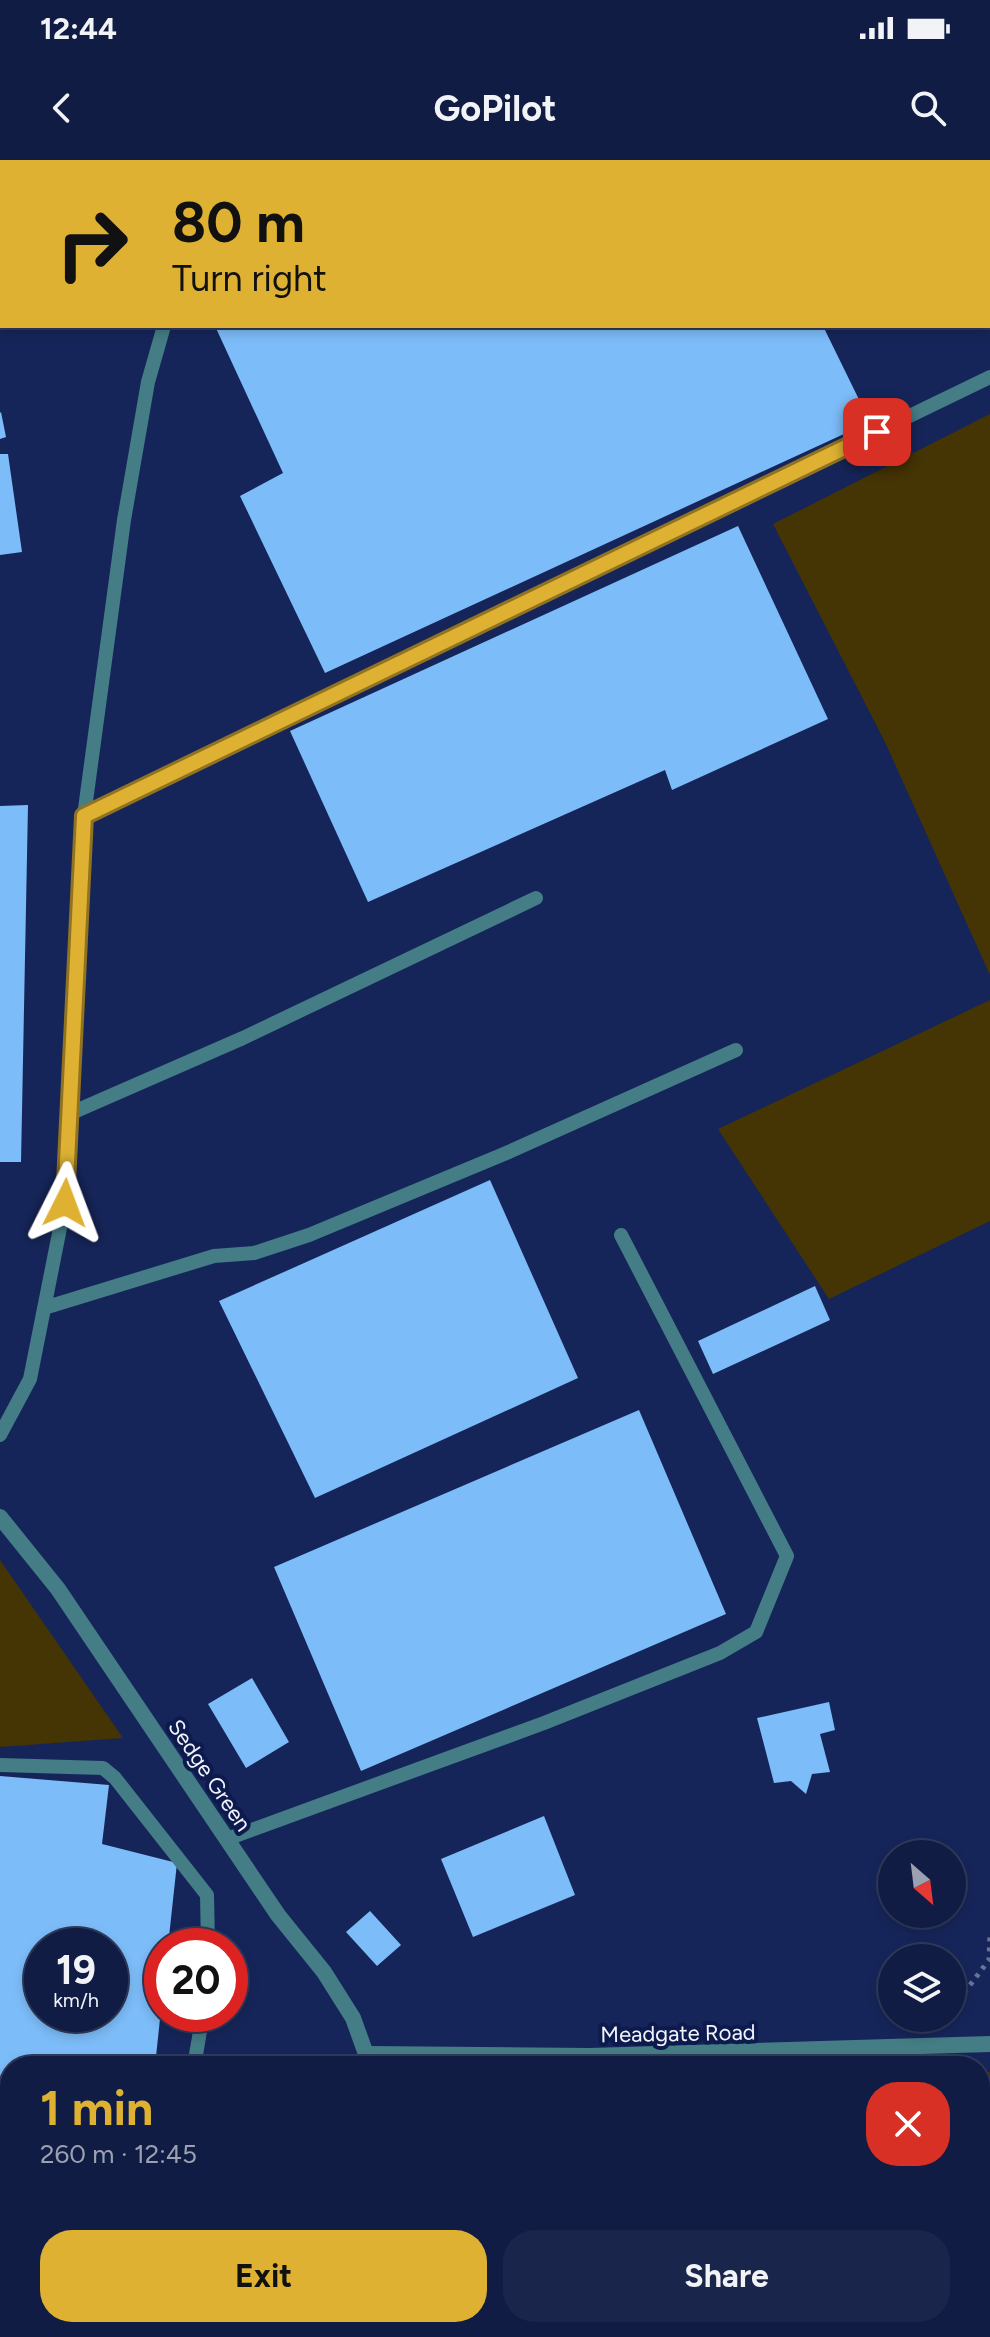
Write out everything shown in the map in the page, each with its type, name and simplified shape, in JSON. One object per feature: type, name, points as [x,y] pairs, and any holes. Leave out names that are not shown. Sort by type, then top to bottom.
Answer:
[{"type":"street","name":"Sedge Green","points":[[0,1517],[58,1589],[353,2018],[365,2056]]},
{"type":"street","name":"Meadgate Road","points":[[767,2056],[990,2044]]},
{"type":"lane","points":[[0,1435],[30,1379],[65,1203],[84,816],[124,520],[148,382],[163,328]]},
{"type":"lane","points":[[84,816],[990,377]]},
{"type":"lane","points":[[69,1114],[243,1038],[536,898]]},
{"type":"lane","points":[[44,1308],[214,1256],[254,1253],[309,1235],[504,1154],[736,1050]]},
{"type":"lane","points":[[227,1839],[544,1723],[720,1653],[756,1632],[787,1556],[621,1235]]},
{"type":"lane","points":[[0,1765],[103,1768],[115,1778],[207,1895],[208,1928]]},
{"type":"lane","points":[[196,2056],[200,2032]]},
{"type":"path","points":[[966,1990],[989,1960],[990,1934]]},
{"type":"shaded area","points":[[990,414],[990,975],[885,742],[773,524]]},
{"type":"shaded area","points":[[990,1000],[990,1221],[829,1299],[718,1129]]},
{"type":"shaded area","points":[[0,1560],[123,1738],[0,1747]]},
{"type":"building","points":[[216,328],[824,328],[870,422],[325,673],[240,496],[283,473]]},
{"type":"building","points":[[0,413],[6,437],[0,439]]},
{"type":"building","points":[[0,454],[8,454],[22,552],[0,555]]},
{"type":"building","points":[[738,526],[828,719],[672,790],[665,770],[368,902],[290,731]]},
{"type":"building","points":[[28,805],[21,1162],[0,1162],[0,806]]},
{"type":"building","points":[[490,1180],[578,1378],[315,1498],[219,1301]]},
{"type":"building","points":[[815,1286],[830,1320],[713,1374],[698,1341]]},
{"type":"building","points":[[639,1410],[726,1614],[361,1771],[274,1567]]},
{"type":"building","points":[[252,1678],[289,1742],[246,1768],[208,1704]]},
{"type":"building","points":[[829,1702],[835,1730],[820,1734],[830,1772],[812,1774],[806,1794],[791,1781],[774,1783],[757,1718]]},
{"type":"building","points":[[0,1776],[109,1785],[102,1844],[177,1863],[170,1928],[144,1928],[144,2032],[159,2032],[156,2056],[0,2056]]},
{"type":"building","points":[[544,1816],[575,1895],[473,1937],[441,1859]]},
{"type":"building","points":[[370,1911],[401,1945],[377,1966],[346,1932]]},
{"type":"route","points":[[65,1203],[84,816],[877,432]]}]
